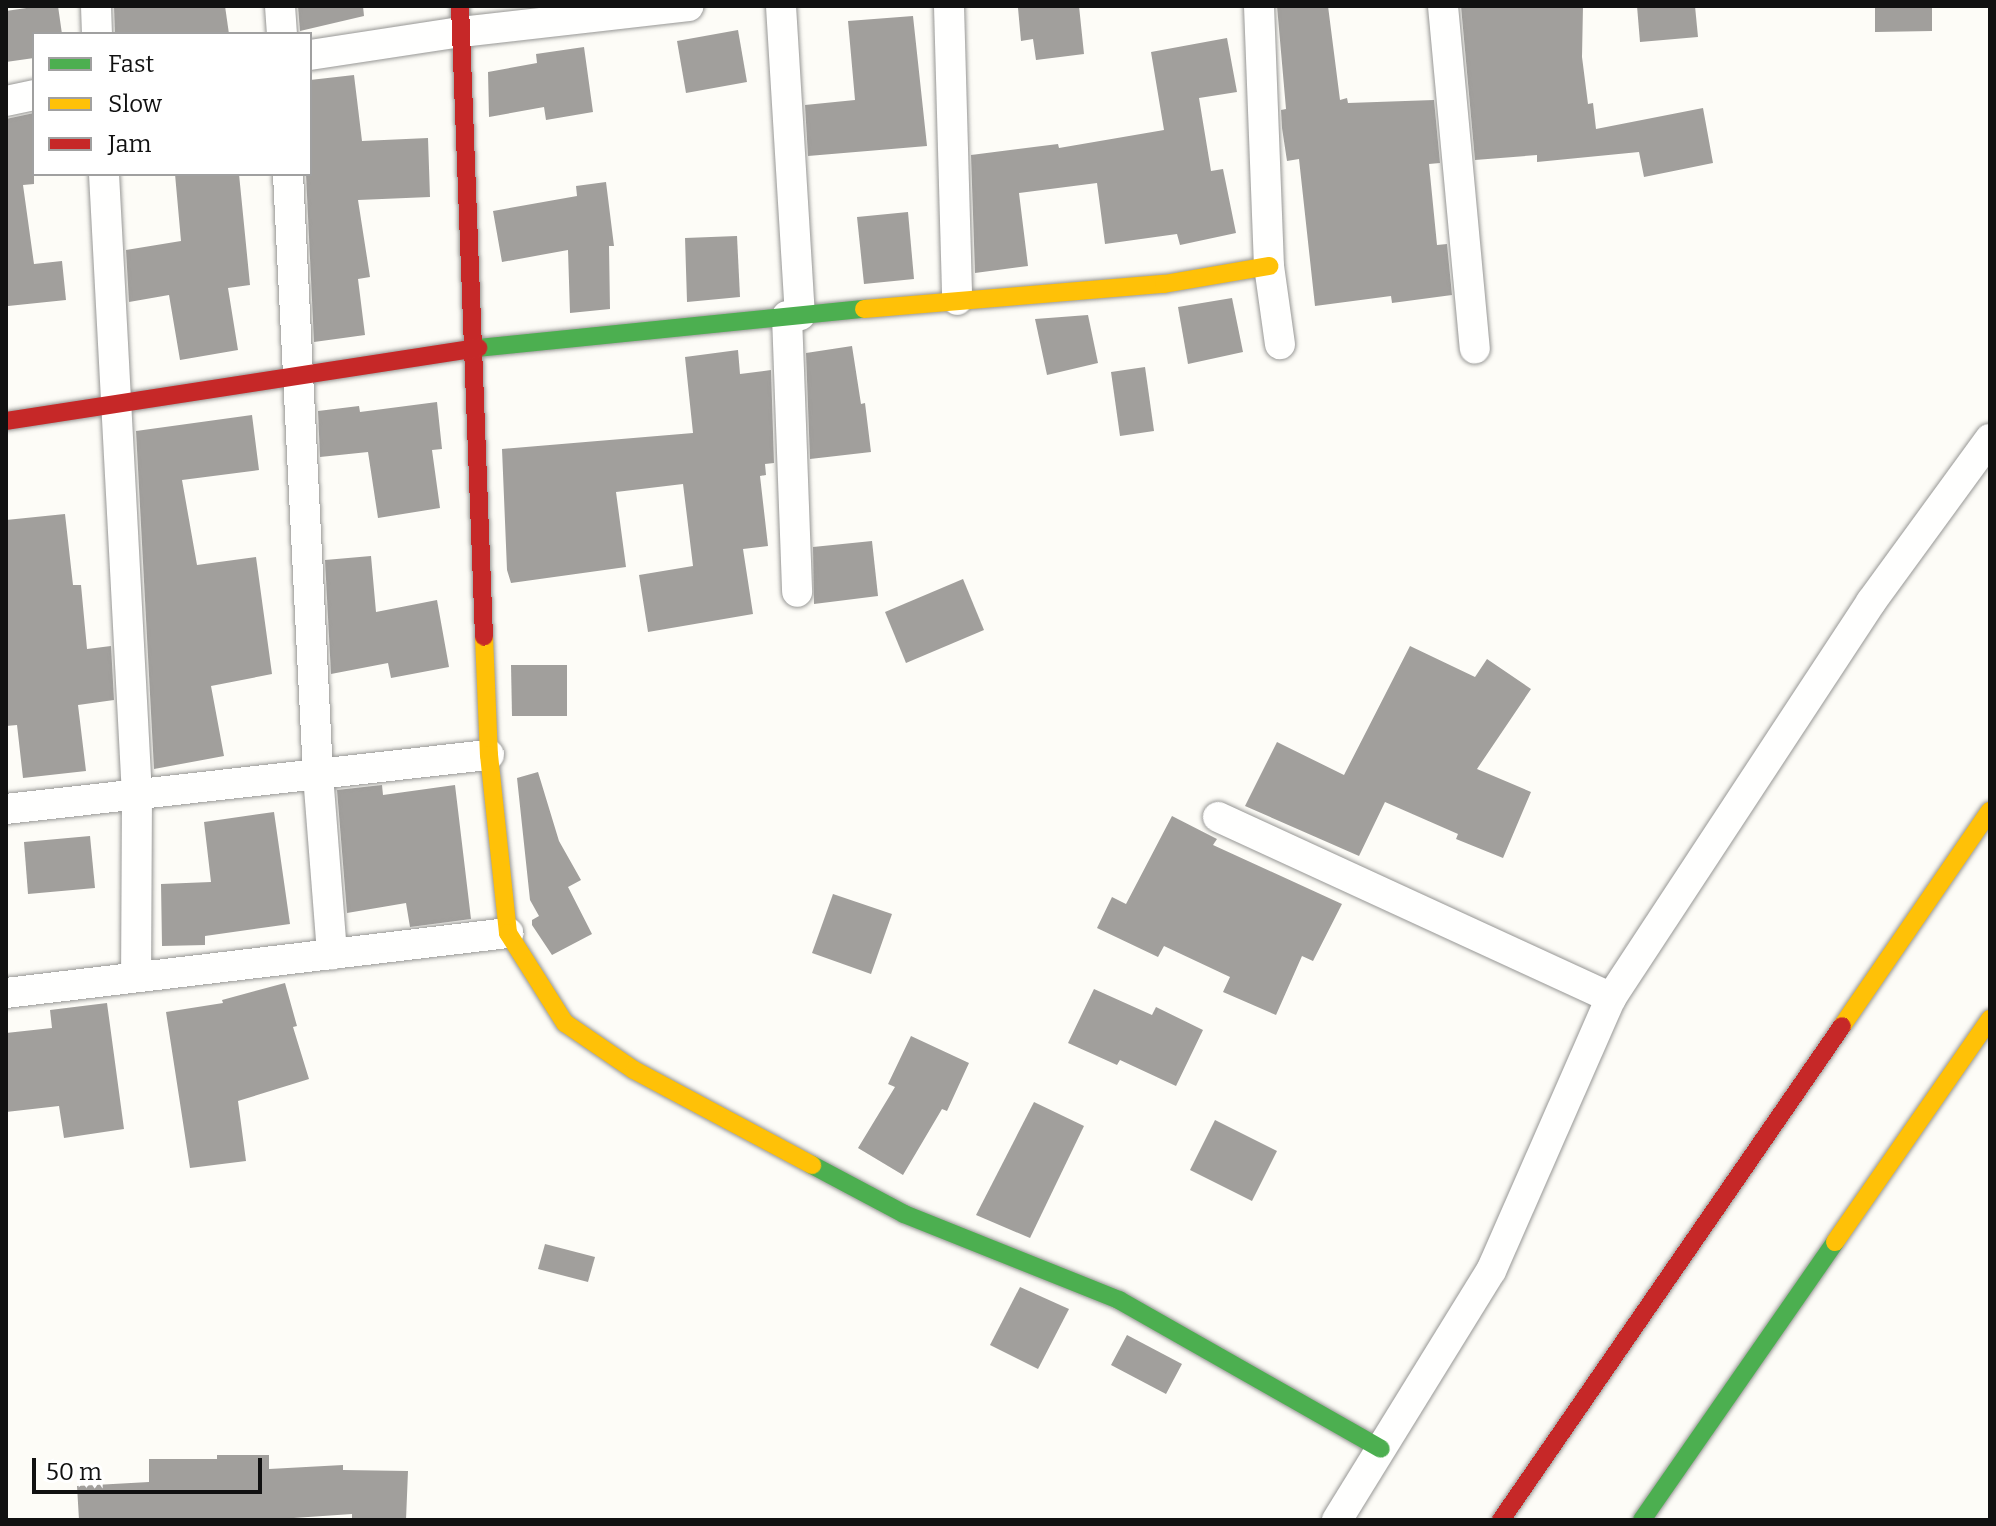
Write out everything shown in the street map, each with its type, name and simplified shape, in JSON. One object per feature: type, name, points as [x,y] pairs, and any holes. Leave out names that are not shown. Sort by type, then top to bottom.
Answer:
[{"type":"main road","points":[[460,19],[489,755],[508,933],[565,1023],[634,1070],[904,1214],[1119,1300],[1381,1449]]},
{"type":"main road","points":[[6,421],[475,348],[957,300],[1164,284],[1269,266]]},
{"type":"main road","points":[[1501,1520],[1990,811]]},
{"type":"main road","points":[[1642,1520],[1990,1019]]},
{"type":"street","points":[[96,6],[97,32]]},
{"type":"street","points":[[280,6],[282,32]]},
{"type":"street","points":[[312,55],[460,19],[689,6]]},
{"type":"street","points":[[781,6],[794,316],[797,592]]},
{"type":"street","points":[[949,6],[957,300]]},
{"type":"street","points":[[1259,6],[1269,266],[1280,344]]},
{"type":"street","points":[[1443,6],[1475,349]]},
{"type":"street","points":[[6,101],[32,95]]},
{"type":"street","points":[[104,176],[137,795],[136,977]]},
{"type":"street","points":[[288,176],[318,775],[332,954]]},
{"type":"street","points":[[1337,1520],[1491,1271],[1611,998],[1871,602],[1990,439]]},
{"type":"street","points":[[6,809],[489,755]]},
{"type":"street","points":[[1218,817],[1611,998]]},
{"type":"street","points":[[6,993],[508,933]]},
{"type":"building","points":[[58,6],[62,32],[32,32],[32,58],[6,62],[6,11]]},
{"type":"building","points":[[114,6],[225,6],[229,32],[115,32]]},
{"type":"building","points":[[298,6],[363,6],[364,16],[300,31]]},
{"type":"building","points":[[1079,6],[1084,54],[1036,60],[1033,39],[1021,41],[1018,8]]},
{"type":"building","points":[[1277,6],[1328,6],[1340,100],[1347,98],[1348,103],[1434,100],[1440,163],[1429,164],[1437,245],[1447,244],[1452,295],[1392,303],[1391,296],[1315,306],[1299,159],[1287,161],[1282,128],[1281,110],[1286,109]]},
{"type":"building","points":[[1461,6],[1583,6],[1582,57],[1588,104],[1593,103],[1596,129],[1703,108],[1713,163],[1644,177],[1639,152],[1537,162],[1537,155],[1475,160]]},
{"type":"building","points":[[1637,6],[1695,6],[1698,37],[1640,42]]},
{"type":"building","points":[[1875,6],[1932,6],[1932,31],[1875,32]]},
{"type":"building","points":[[913,16],[927,146],[808,156],[805,105],[855,100],[848,21]]},
{"type":"building","points":[[738,30],[747,82],[686,93],[677,41]]},
{"type":"building","points":[[1227,38],[1237,92],[1199,98],[1211,171],[1223,169],[1236,233],[1180,245],[1177,234],[1105,244],[1097,183],[1019,193],[1028,266],[975,273],[971,155],[1058,144],[1059,148],[1164,130],[1151,52]]},
{"type":"building","points":[[584,47],[593,112],[546,120],[544,107],[489,117],[488,72],[537,63],[536,54]]},
{"type":"building","points":[[354,75],[362,141],[428,138],[430,197],[358,200],[370,277],[358,279],[365,335],[314,342],[306,176],[312,176],[312,80]]},
{"type":"building","points":[[32,113],[34,184],[23,185],[34,264],[62,261],[66,300],[8,306],[6,119]]},
{"type":"building","points":[[175,176],[239,176],[250,285],[228,288],[238,350],[180,360],[169,295],[129,302],[126,250],[181,241]]},
{"type":"building","points":[[606,182],[614,246],[609,246],[610,309],[570,313],[568,250],[502,262],[493,211],[577,196],[576,186]]},
{"type":"building","points":[[908,212],[914,279],[864,284],[857,217]]},
{"type":"building","points":[[737,236],[740,297],[687,302],[685,238]]},
{"type":"building","points":[[1232,298],[1243,352],[1188,364],[1178,307]]},
{"type":"building","points":[[1088,315],[1098,363],[1047,375],[1035,319]]},
{"type":"building","points":[[852,346],[861,404],[865,403],[871,452],[810,459],[806,353]]},
{"type":"building","points":[[738,350],[740,374],[771,370],[774,463],[765,464],[766,475],[760,476],[768,546],[743,549],[753,614],[648,632],[639,575],[693,566],[683,484],[616,492],[626,567],[511,583],[507,570],[502,449],[693,433],[685,357]]},
{"type":"building","points":[[1145,367],[1154,431],[1120,436],[1111,372]]},
{"type":"building","points":[[437,402],[442,449],[432,450],[440,508],[378,518],[368,452],[320,457],[318,411],[359,406],[360,412]]},
{"type":"building","points":[[252,415],[259,470],[182,480],[197,565],[256,557],[272,674],[211,686],[224,756],[154,769],[136,431]]},
{"type":"building","points":[[65,514],[73,585],[81,585],[87,649],[111,646],[114,700],[78,705],[86,771],[23,778],[17,725],[6,726],[6,520]]},
{"type":"building","points":[[872,541],[878,596],[814,604],[813,547]]},
{"type":"building","points":[[371,556],[376,612],[437,600],[449,667],[391,678],[388,663],[331,674],[325,560]]},
{"type":"building","points":[[963,579],[984,630],[906,663],[885,612]]},
{"type":"building","points":[[1410,646],[1475,677],[1487,659],[1531,689],[1477,769],[1531,792],[1503,858],[1456,839],[1458,834],[1385,802],[1359,856],[1245,806],[1277,742],[1344,775]]},
{"type":"building","points":[[511,665],[567,665],[567,716],[512,716]]},
{"type":"building","points":[[538,772],[559,841],[581,880],[568,887],[592,934],[552,955],[532,925],[532,920],[539,916],[530,900],[517,778]]},
{"type":"building","points":[[382,785],[383,795],[455,785],[471,919],[410,927],[406,903],[347,913],[337,790]]},
{"type":"building","points":[[274,812],[290,924],[205,936],[205,945],[162,946],[161,884],[211,882],[204,822]]},
{"type":"building","points":[[1172,816],[1217,839],[1213,845],[1342,904],[1313,961],[1302,956],[1276,1015],[1223,992],[1230,977],[1164,946],[1158,957],[1097,928],[1112,897],[1126,904]]},
{"type":"building","points":[[90,836],[95,888],[28,894],[24,842]]},
{"type":"building","points":[[833,894],[892,914],[871,974],[812,953]]},
{"type":"building","points":[[285,983],[297,1026],[293,1027],[309,1079],[238,1101],[246,1161],[190,1168],[166,1012],[223,1003],[222,1000]]},
{"type":"building","points":[[1094,989],[1152,1015],[1156,1007],[1203,1030],[1176,1086],[1120,1060],[1117,1065],[1068,1043]]},
{"type":"building","points":[[107,1003],[124,1129],[64,1138],[59,1106],[6,1112],[6,1033],[52,1028],[50,1010]]},
{"type":"building","points":[[911,1036],[969,1063],[947,1111],[942,1109],[903,1175],[858,1148],[895,1087],[888,1084]]},
{"type":"building","points":[[1034,1102],[1084,1126],[1030,1238],[976,1215]]},
{"type":"building","points":[[1215,1120],[1277,1151],[1252,1201],[1190,1170]]},
{"type":"building","points":[[545,1244],[595,1257],[588,1282],[538,1269]]},
{"type":"building","points":[[1020,1287],[1069,1309],[1038,1369],[990,1345]]},
{"type":"building","points":[[1127,1335],[1182,1364],[1166,1394],[1111,1365]]},
{"type":"building","points":[[217,1455],[269,1455],[269,1469],[343,1465],[343,1470],[408,1471],[406,1520],[352,1520],[352,1514],[279,1519],[79,1520],[77,1486],[149,1482],[149,1459],[217,1459]]},
{"type":"traffic: fast","points":[[478,348],[864,309]]},
{"type":"traffic: fast","points":[[812,1165],[904,1214],[1119,1300],[1381,1449]]},
{"type":"traffic: fast","points":[[1642,1520],[1835,1242]]},
{"type":"traffic: slow","points":[[864,309],[1164,284],[1269,266]]},
{"type":"traffic: slow","points":[[484,637],[489,755],[508,933],[565,1023],[634,1070],[812,1165]]},
{"type":"traffic: slow","points":[[1842,1026],[1990,811]]},
{"type":"traffic: slow","points":[[1835,1242],[1990,1019]]},
{"type":"traffic: jam","points":[[460,6],[484,637]]},
{"type":"traffic: jam","points":[[6,421],[478,348]]},
{"type":"traffic: jam","points":[[1501,1520],[1842,1026]]}]
